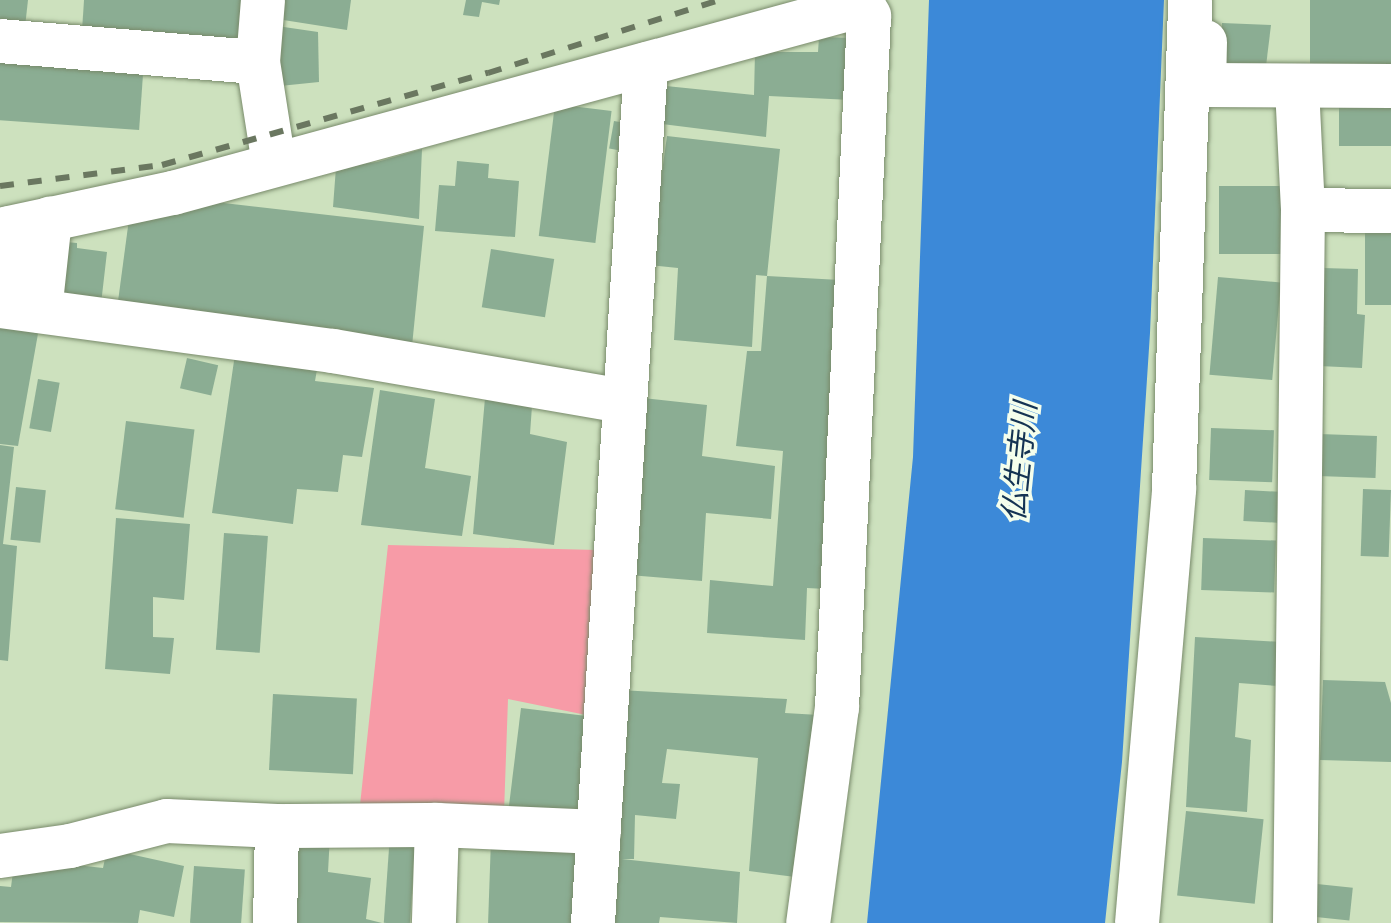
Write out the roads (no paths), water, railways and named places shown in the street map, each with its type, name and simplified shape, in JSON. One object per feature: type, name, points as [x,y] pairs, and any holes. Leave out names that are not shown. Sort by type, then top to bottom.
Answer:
[{"type":"street","points":[[263,0],[258,62],[267,136],[274,164]]},
{"type":"street","points":[[1137,923],[1174,489],[1190,0]]},
{"type":"street","points":[[1156,923],[1193,445],[1205,0]]},
{"type":"street","points":[[623,401],[333,351],[14,307],[20,226],[173,193],[863,5],[869,16],[837,707],[808,923]]},
{"type":"street","points":[[0,41],[258,62]]},
{"type":"street","points":[[593,923],[646,65]]},
{"type":"street","points":[[1204,85],[1297,88],[1391,86]]},
{"type":"street","points":[[1295,923],[1303,210],[1297,88]]},
{"type":"street","points":[[1303,210],[1391,211]]},
{"type":"street","points":[[0,856],[70,846],[167,821],[277,826],[437,825],[599,832]]},
{"type":"street","points":[[434,923],[437,825]]},
{"type":"street","points":[[275,923],[277,826]]},
{"type":"water","name":"仏生寺川","points":[[929,0],[1164,0],[1150,333],[1122,762],[1105,923],[867,923],[913,457]]},
{"type":"railway","points":[[0,186],[162,165],[488,73],[720,0]]}]
